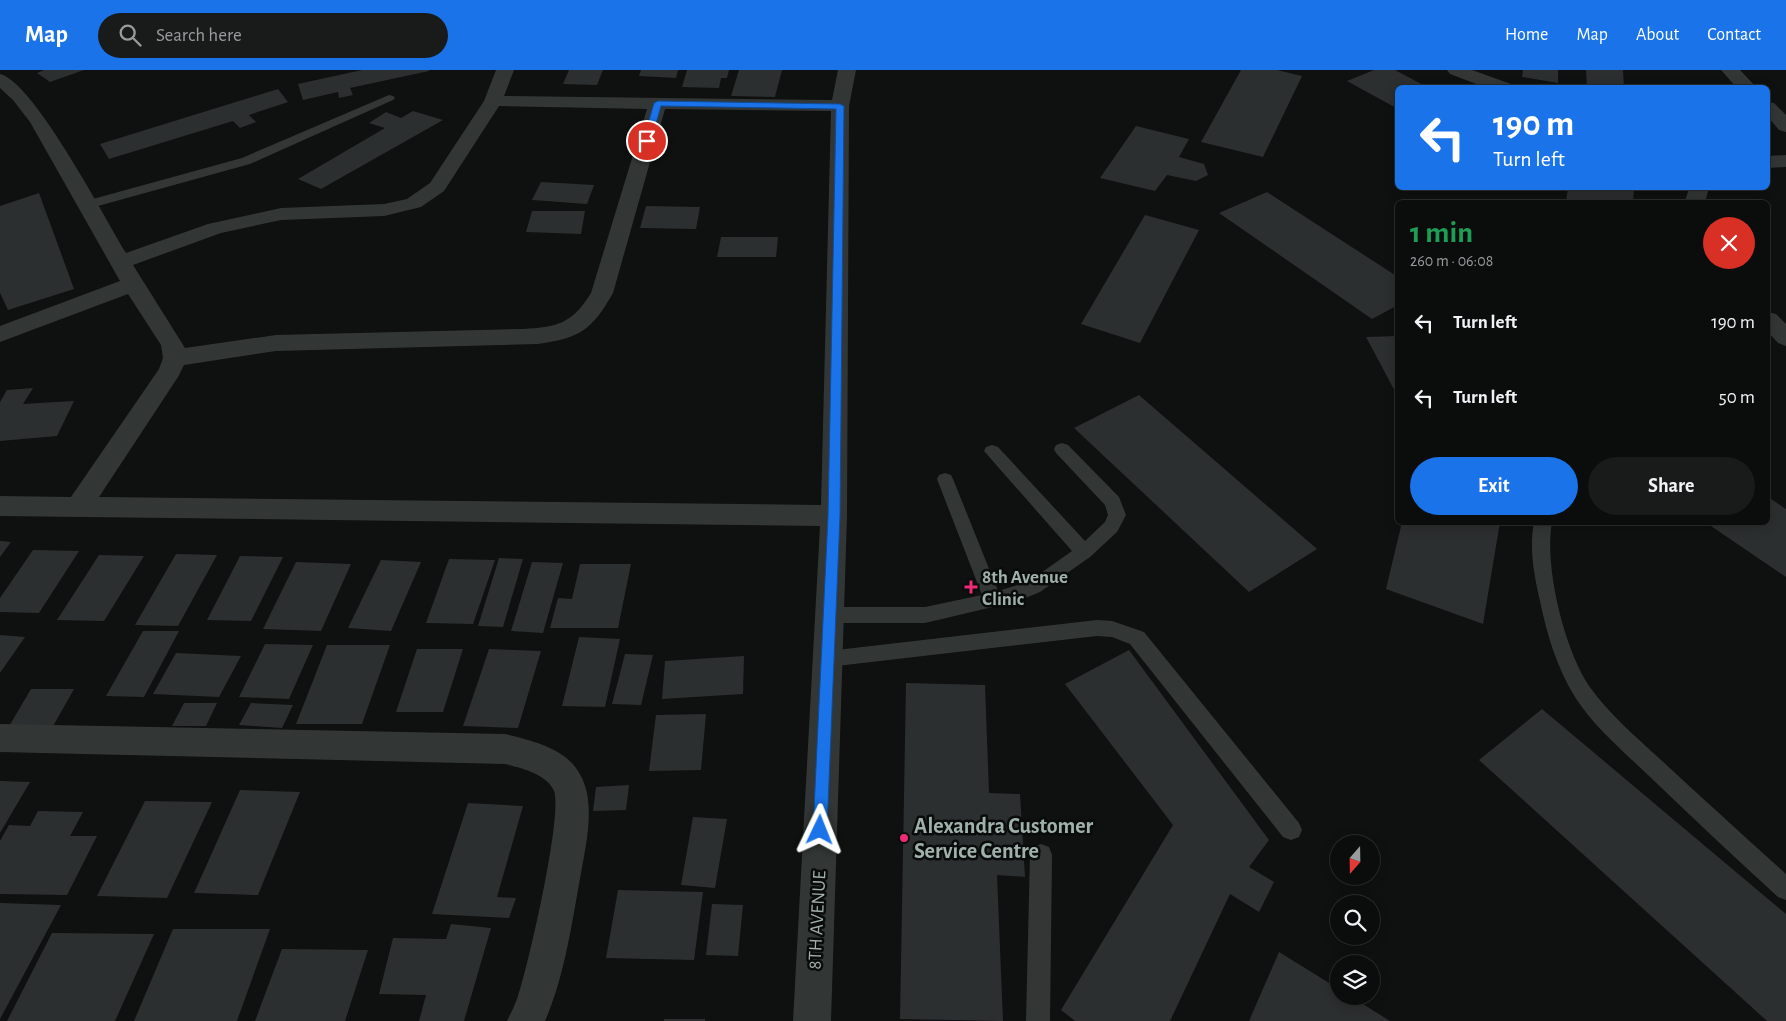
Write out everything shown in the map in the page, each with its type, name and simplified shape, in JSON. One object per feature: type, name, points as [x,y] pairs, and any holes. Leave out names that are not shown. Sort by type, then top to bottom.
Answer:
[{"type":"street","points":[[122,262],[214,228],[281,214],[384,210],[414,204],[437,187],[493,101],[505,70]]},
{"type":"street","name":"8TH AVENUE","points":[[812,1021],[834,516],[840,106],[847,70]]},
{"type":"street","points":[[1456,70],[1497,85]]},
{"type":"street","points":[[1730,70],[1745,85]]},
{"type":"street","points":[[0,79],[19,96],[38,121],[172,346],[175,358],[170,371],[78,507]]},
{"type":"street","points":[[493,101],[840,106]]},
{"type":"street","points":[[175,358],[276,343],[548,336],[568,331],[584,321],[592,312],[602,292],[658,103]]},
{"type":"street","points":[[1775,110],[1786,126]]},
{"type":"street","points":[[1770,162],[1786,161]]},
{"type":"street","points":[[0,334],[134,284]]},
{"type":"street","points":[[1770,321],[1786,338]]},
{"type":"street","points":[[0,506],[834,516]]},
{"type":"street","points":[[0,738],[505,749],[532,756],[554,768],[570,786],[573,808],[569,842],[536,998],[526,1021]]},
{"type":"lane","points":[[87,205],[246,161],[389,98]]},
{"type":"lane","points":[[830,615],[925,615],[993,601],[1034,587],[1084,552],[1111,527],[1117,515],[1113,502],[1062,449]]},
{"type":"lane","points":[[992,451],[1084,552]]},
{"type":"lane","points":[[945,479],[993,601]]},
{"type":"lane","points":[[1543,525],[1540,550],[1553,619],[1570,668],[1581,689],[1598,713],[1705,816],[1786,889]]},
{"type":"lane","points":[[828,659],[1097,628],[1112,629],[1137,638],[1291,830]]},
{"type":"lane","points":[[1038,1021],[1041,855]]},
{"type":"building","points":[[44,70],[84,70],[50,82],[37,73]]},
{"type":"building","points":[[362,70],[429,71],[350,88],[353,95],[339,98],[338,92],[303,100],[298,84]]},
{"type":"building","points":[[569,70],[603,70],[597,85],[563,84]]},
{"type":"building","points":[[641,70],[678,70],[676,78],[639,76]]},
{"type":"building","points":[[687,70],[729,70],[727,78],[721,78],[719,88],[682,87]]},
{"type":"building","points":[[739,70],[782,70],[775,97],[731,96]]},
{"type":"building","points":[[1241,70],[1277,70],[1302,76],[1263,157],[1201,142]]},
{"type":"building","points":[[1374,70],[1395,70],[1423,85],[1395,85],[1395,107],[1347,81]]},
{"type":"building","points":[[1523,70],[1558,70],[1558,83],[1522,77]]},
{"type":"building","points":[[1586,70],[1623,70],[1624,85],[1587,85]]},
{"type":"building","points":[[278,89],[288,102],[249,115],[256,122],[240,128],[233,121],[109,159],[100,144]]},
{"type":"building","points":[[413,111],[443,120],[321,189],[298,179],[385,128],[369,123],[386,112],[401,118]]},
{"type":"building","points":[[1136,126],[1189,139],[1179,157],[1204,164],[1208,175],[1196,181],[1167,175],[1155,191],[1100,178]]},
{"type":"building","points":[[541,182],[594,185],[587,204],[532,200]]},
{"type":"building","points":[[1568,190],[1634,190],[1633,200],[1566,200]]},
{"type":"building","points":[[1267,192],[1395,275],[1395,307],[1372,319],[1219,213]]},
{"type":"building","points":[[39,193],[74,289],[8,310],[0,293],[0,206]]},
{"type":"building","points":[[646,206],[700,207],[696,229],[640,228]]},
{"type":"building","points":[[532,211],[585,211],[581,234],[526,232]]},
{"type":"building","points":[[1145,215],[1199,230],[1140,343],[1081,324]]},
{"type":"building","points":[[721,237],[778,237],[776,257],[717,257]]},
{"type":"building","points":[[1395,336],[1395,391],[1366,337]]},
{"type":"building","points":[[33,388],[23,404],[74,401],[57,436],[0,441],[0,402],[7,390]]},
{"type":"building","points":[[1139,395],[1317,549],[1249,592],[1074,428]]},
{"type":"building","points":[[1770,498],[1786,509],[1786,577],[1709,525],[1770,525]]},
{"type":"building","points":[[1401,525],[1500,525],[1483,624],[1386,589]]},
{"type":"building","points":[[0,541],[11,542],[0,557]]},
{"type":"building","points":[[33,550],[79,551],[39,613],[0,612],[0,598]]},
{"type":"building","points":[[176,554],[217,555],[178,626],[135,625]]},
{"type":"building","points":[[99,555],[144,556],[104,621],[57,620]]},
{"type":"building","points":[[240,556],[283,557],[251,621],[207,620]]},
{"type":"building","points":[[499,558],[523,559],[503,627],[478,626]]},
{"type":"building","points":[[449,559],[495,560],[473,624],[426,623]]},
{"type":"building","points":[[381,560],[421,562],[391,631],[348,628]]},
{"type":"building","points":[[296,562],[351,564],[321,631],[263,629]]},
{"type":"building","points":[[532,562],[563,563],[543,633],[511,631]]},
{"type":"building","points":[[580,564],[631,564],[618,628],[550,628],[558,598],[572,599]]},
{"type":"building","points":[[143,631],[179,631],[144,697],[106,696]]},
{"type":"building","points":[[0,635],[25,637],[0,673]]},
{"type":"building","points":[[579,637],[620,639],[605,707],[562,706]]},
{"type":"building","points":[[265,644],[313,645],[289,699],[239,697]]},
{"type":"building","points":[[327,645],[390,645],[362,724],[296,724]]},
{"type":"building","points":[[417,649],[463,649],[443,712],[396,712]]},
{"type":"building","points":[[489,649],[541,651],[518,728],[463,726]]},
{"type":"building","points":[[1129,650],[1269,840],[1249,867],[1274,882],[1259,912],[1230,894],[1170,1021],[1075,1021],[1061,1010],[1173,825],[1065,684]]},
{"type":"building","points":[[176,653],[241,656],[219,697],[153,694]]},
{"type":"building","points":[[625,654],[653,655],[641,705],[612,704]]},
{"type":"building","points":[[744,656],[743,694],[662,699],[665,661]]},
{"type":"building","points":[[906,683],[985,685],[989,793],[1020,794],[1025,877],[997,875],[1003,1021],[900,1019]]},
{"type":"building","points":[[31,689],[74,689],[52,728],[8,728]]},
{"type":"building","points":[[184,703],[217,703],[206,726],[172,726]]},
{"type":"building","points":[[251,703],[293,705],[282,728],[239,725]]},
{"type":"building","points":[[1542,709],[1786,914],[1786,1021],[1767,1021],[1479,760]]},
{"type":"building","points":[[706,714],[701,770],[649,771],[656,715]]},
{"type":"building","points":[[0,781],[30,782],[0,833]]},
{"type":"building","points":[[629,785],[626,810],[593,811],[596,787]]},
{"type":"building","points":[[240,790],[300,792],[258,895],[194,893]]},
{"type":"building","points":[[145,801],[212,802],[167,898],[97,896]]},
{"type":"building","points":[[468,803],[523,806],[497,897],[516,898],[509,918],[432,914]]},
{"type":"building","points":[[38,811],[83,812],[70,836],[97,836],[67,895],[0,894],[0,841],[9,825],[30,826]]},
{"type":"building","points":[[693,817],[727,819],[715,888],[681,885]]},
{"type":"building","points":[[618,890],[703,892],[694,960],[606,958]]},
{"type":"building","points":[[0,903],[61,905],[0,1019]]},
{"type":"building","points":[[712,904],[743,905],[738,956],[706,955]]},
{"type":"building","points":[[451,924],[491,928],[464,1021],[419,1021],[426,995],[379,994],[393,938],[446,939]]},
{"type":"building","points":[[173,929],[270,929],[237,1021],[134,1021]]},
{"type":"building","points":[[52,933],[154,934],[115,1021],[7,1021]]},
{"type":"building","points":[[282,949],[368,950],[345,1021],[255,1021]]},
{"type":"building","points":[[1279,952],[1330,983],[1330,1005],[1364,1005],[1390,1021],[1249,1021]]},
{"type":"building","points":[[664,1019],[705,1019],[705,1021],[664,1021]]},
{"type":"place","name":"8th Avenue Clinic","points":[[971,587]]},
{"type":"place","name":"Alexandra Customer Service Centre","points":[[904,838]]},
{"type":"route","points":[[647,141],[658,103],[840,106],[834,516],[820,830]]}]
